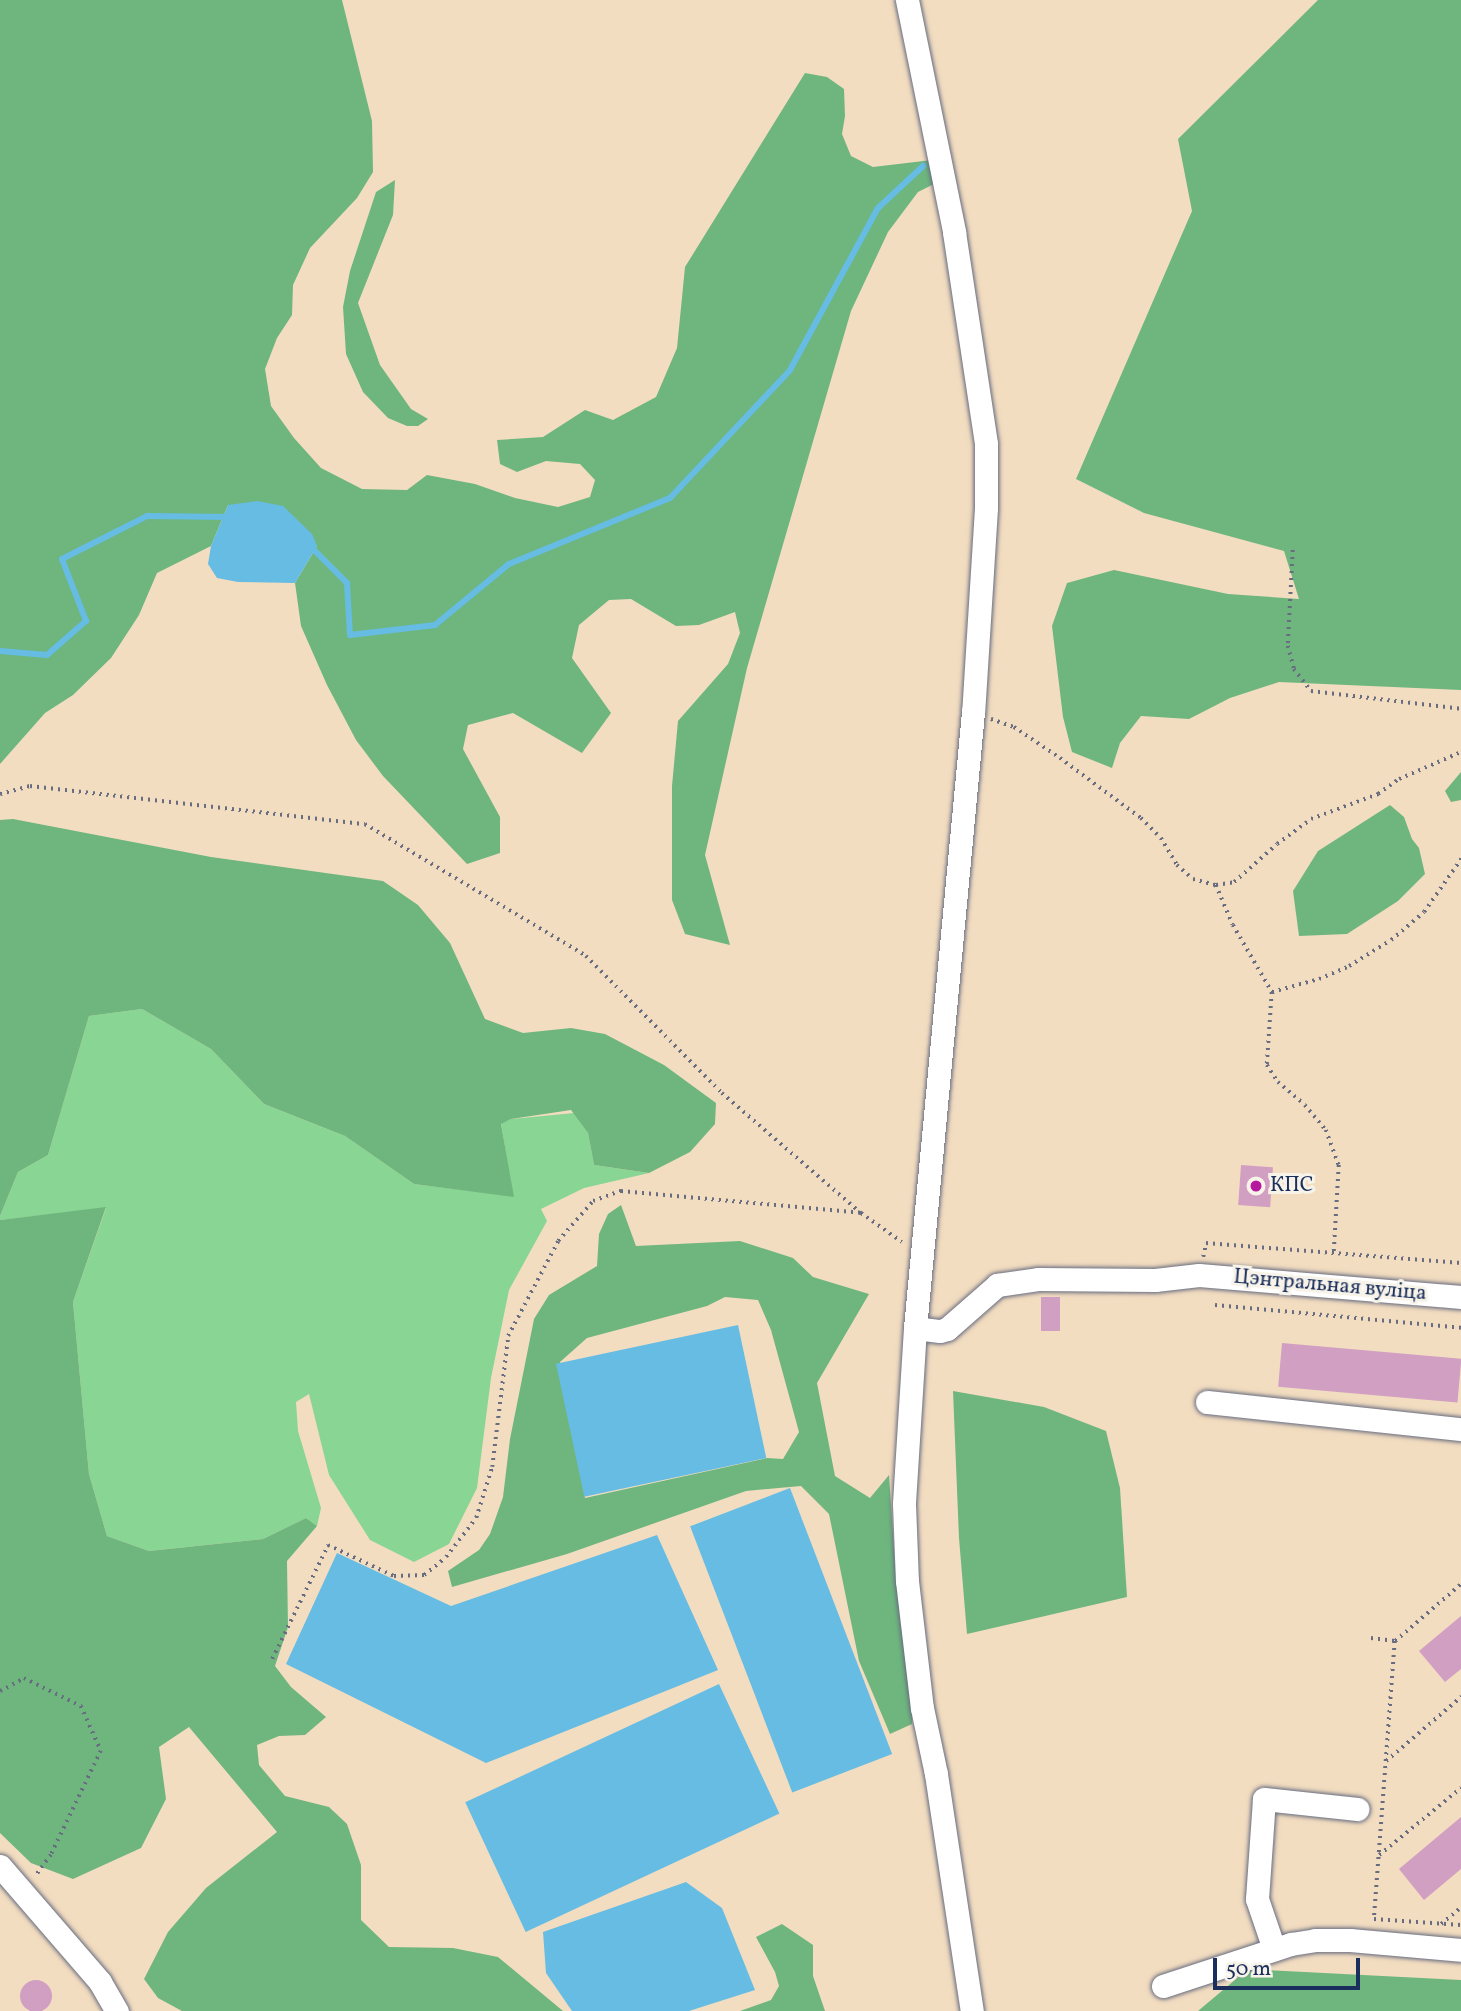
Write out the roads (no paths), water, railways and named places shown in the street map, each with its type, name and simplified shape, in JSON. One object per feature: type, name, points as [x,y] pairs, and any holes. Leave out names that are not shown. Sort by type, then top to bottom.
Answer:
[{"type":"street","points":[[907,0],[954,232],[986,444],[986,508],[973,712],[915,1328],[905,1504],[907,1581],[922,1708],[936,1774],[972,2011]]},
{"type":"street","name":"Цэнтральная вуліца","points":[[915,1328],[940,1331],[947,1329],[982,1295],[1009,1281],[1155,1280],[1199,1275],[1461,1297]]},
{"type":"street","points":[[1207,1402],[1461,1429]]},
{"type":"street","points":[[1274,1949],[1257,1899],[1264,1799],[1357,1809]]},
{"type":"street","points":[[0,1866],[100,1982],[117,2011]]},
{"type":"street","points":[[1163,1986],[1291,1944],[1331,1940],[1461,1951]]},
{"type":"water","points":[[257,501],[283,506],[312,534],[317,546],[295,583],[238,582],[217,578],[208,564],[211,546],[228,505]]},
{"type":"water","points":[[738,1325],[766,1458],[584,1497],[556,1364]]},
{"type":"water","points":[[790,1488],[892,1754],[792,1792],[690,1526]]},
{"type":"water","points":[[657,1535],[718,1670],[486,1763],[286,1664],[337,1553],[451,1606]]},
{"type":"water","points":[[719,1684],[779,1814],[526,1932],[465,1802]]},
{"type":"water","points":[[686,1882],[722,1908],[755,1990],[689,2011],[572,2011],[546,1973],[543,1932]]},
{"type":"waterway","points":[[309,545],[347,583],[350,635],[435,625],[509,564],[670,498],[790,370],[878,208],[923,166]]},
{"type":"waterway","points":[[0,651],[47,655],[86,621],[62,559],[147,516],[231,517]]},
{"type":"place","name":"КПС","points":[[1256,1186]]}]
